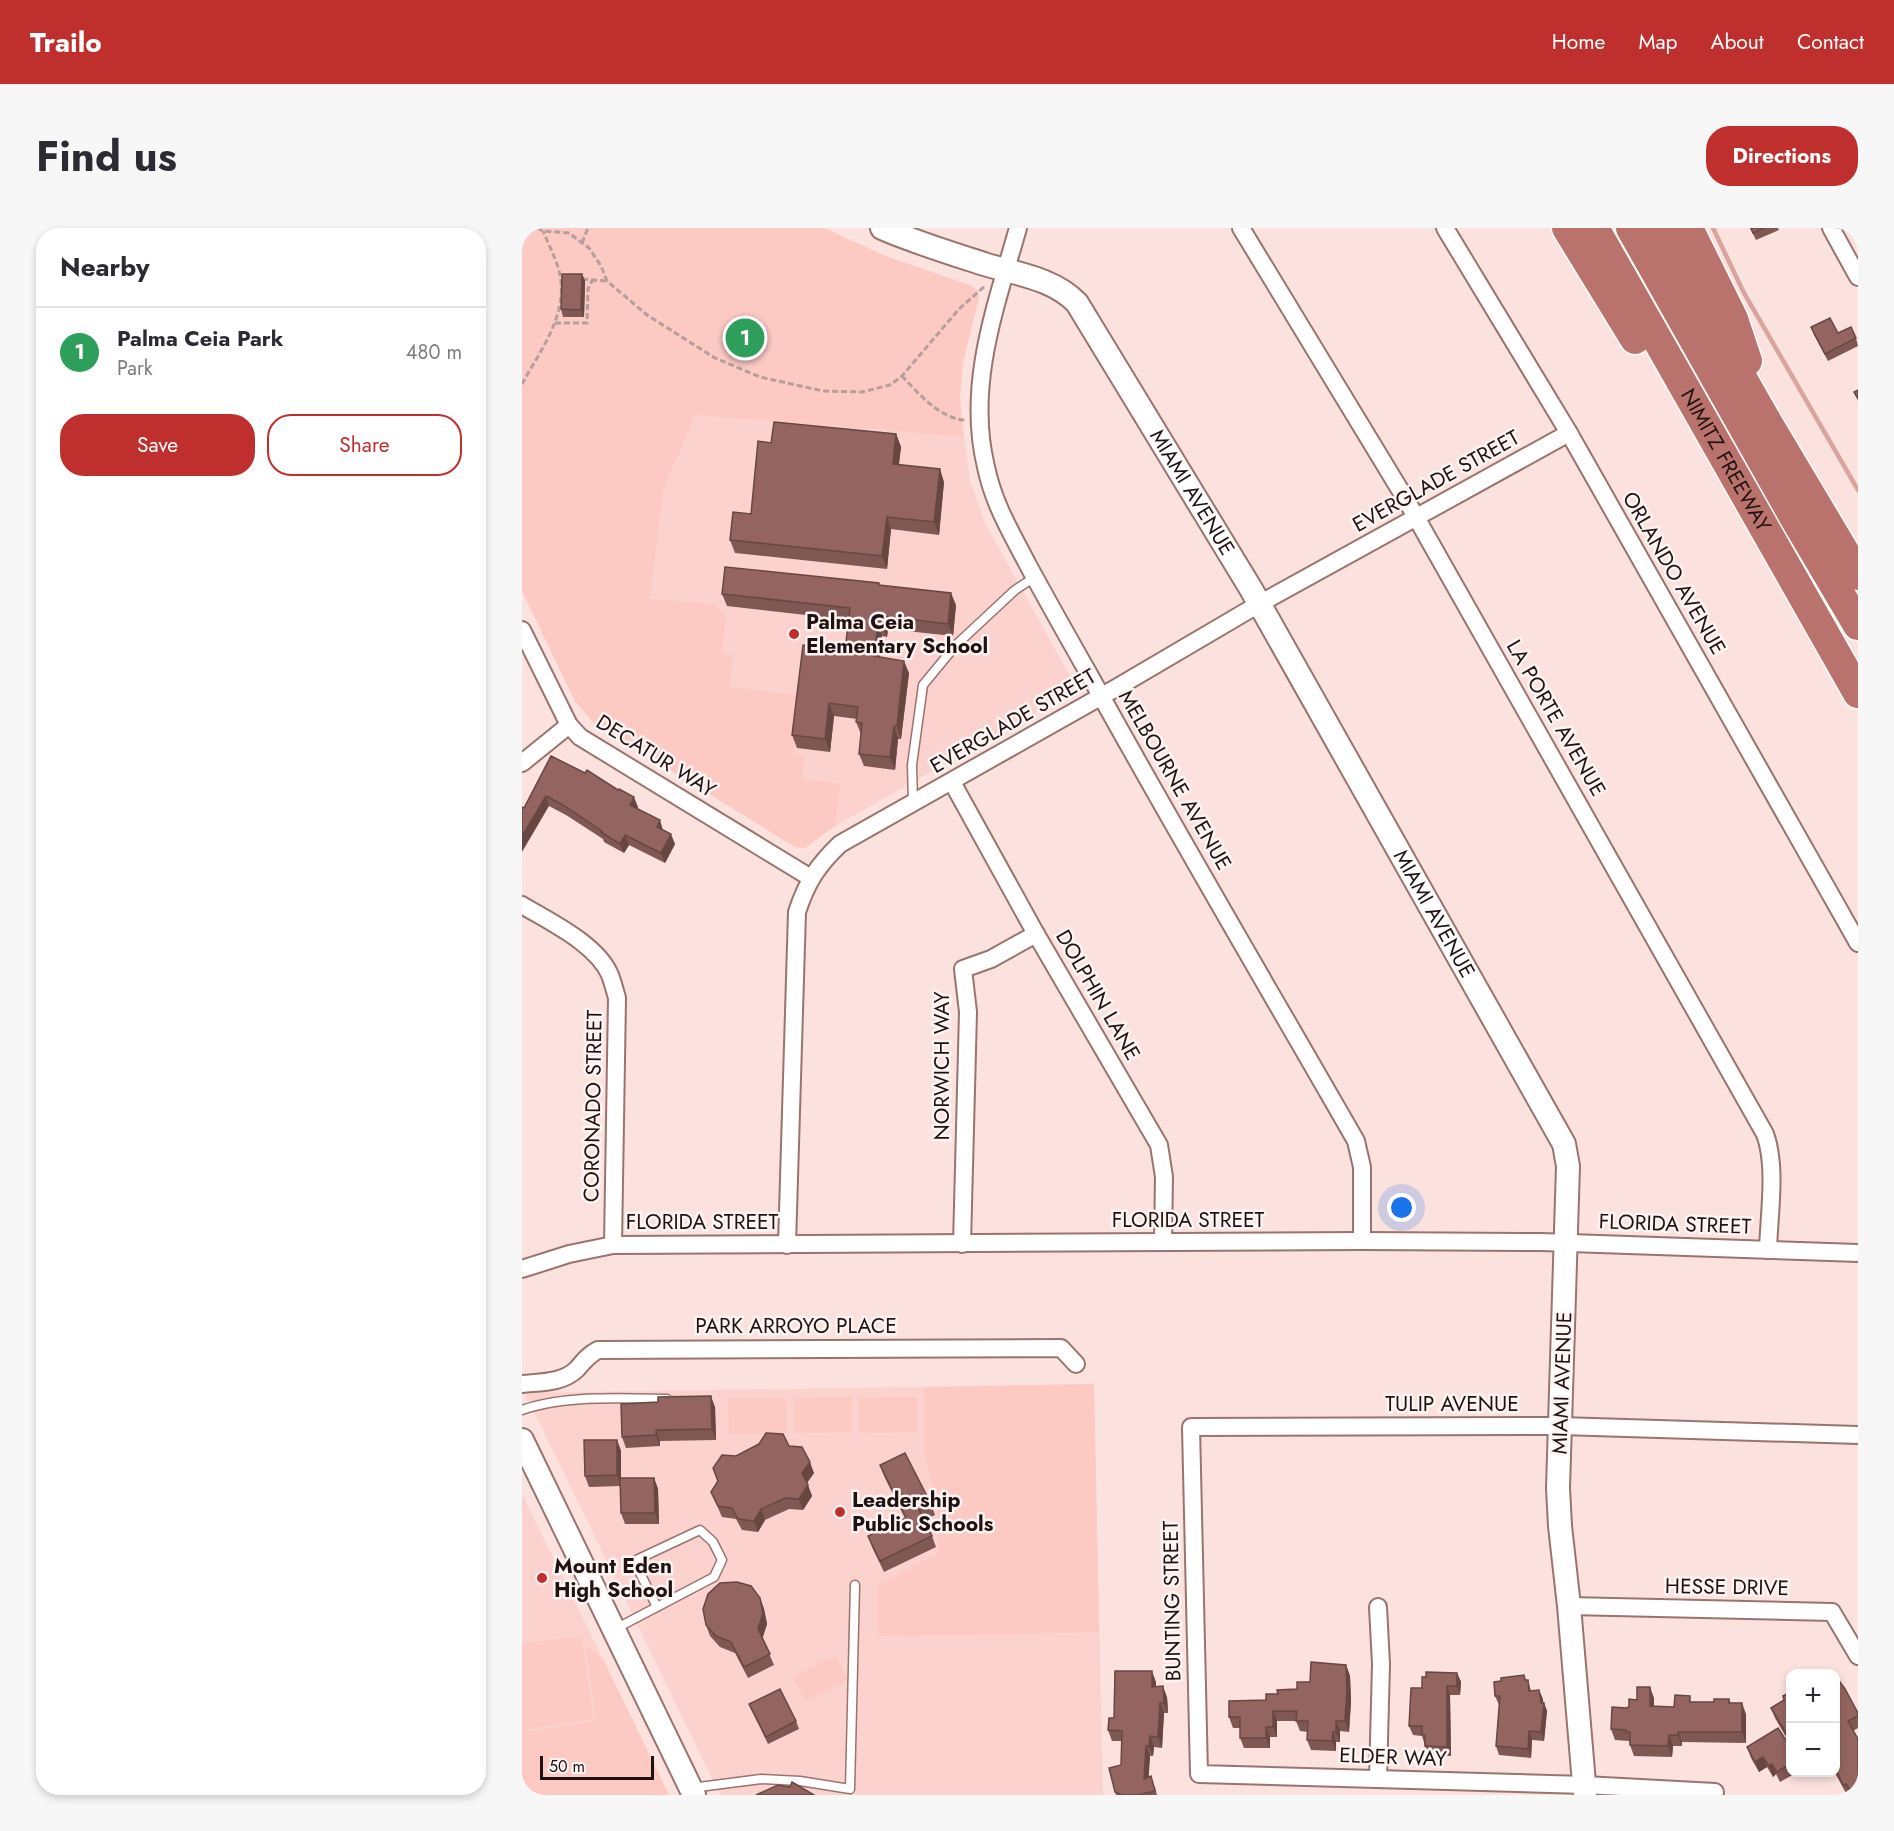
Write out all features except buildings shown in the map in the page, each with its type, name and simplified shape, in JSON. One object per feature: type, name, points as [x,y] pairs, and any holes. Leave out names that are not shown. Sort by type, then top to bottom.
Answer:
[{"type":"highway","points":[[1567,228],[1680,413],[1703,421]]},
{"type":"highway","name":"NIMITZ FREEWAY","points":[[1594,228],[1858,693]]},
{"type":"highway","points":[[1631,228],[1858,625]]},
{"type":"highway","points":[[1656,228],[1768,424],[1858,575]]},
{"type":"highway","points":[[1688,228],[1733,319],[1768,424]]},
{"type":"highway","points":[[1650,327],[1674,336],[1858,658]]},
{"type":"street","name":"MIAMI AVENUE","points":[[882,228],[1005,271],[1050,283],[1066,292],[1077,303],[1259,604],[1564,1144],[1568,1166],[1558,1488],[1585,1790]]},
{"type":"street","name":"MELBOURNE AVENUE","points":[[1018,228],[997,298],[979,386],[979,420],[985,466],[1000,514],[1101,696],[1356,1141],[1362,1167],[1362,1241]]},
{"type":"street","name":"LA PORTE AVENUE","points":[[1241,228],[1417,518],[1766,1134],[1770,1146],[1771,1164],[1768,1250]]},
{"type":"street","name":"ORLANDO AVENUE","points":[[1445,228],[1569,433],[1858,943]]},
{"type":"street","points":[[1831,228],[1858,277]]},
{"type":"street","name":"EVERGLADE STREET","points":[[787,1245],[797,912],[803,893],[823,861],[840,844],[952,782],[1259,604],[1569,433]]},
{"type":"street","name":"DECATUR WAY","points":[[522,630],[569,725],[580,737],[811,878]]},
{"type":"street","points":[[522,763],[569,725]]},
{"type":"street","name":"DOLPHIN LANE","points":[[952,782],[1036,934],[1159,1144],[1164,1177],[1163,1242]]},
{"type":"street","name":"CORONADO STREET","points":[[522,905],[561,928],[597,955],[610,974],[617,998],[613,1245]]},
{"type":"street","name":"NORWICH WAY","points":[[962,1244],[968,1012],[963,969],[991,959],[1036,934]]},
{"type":"street","name":"FLORIDA STREET","points":[[522,1269],[568,1254],[613,1245],[1362,1241],[1566,1243],[1858,1253]]},
{"type":"street","name":"PARK ARROYO PLACE","points":[[522,1384],[564,1379],[576,1370],[587,1356],[598,1350],[1061,1348],[1076,1364]]},
{"type":"street","name":"TULIP AVENUE","points":[[1191,1427],[1561,1426],[1858,1436]]},
{"type":"street","name":"BUNTING STREET","points":[[1191,1427],[1199,1774]]},
{"type":"street","points":[[522,1440],[693,1792]]},
{"type":"street","points":[[1378,1606],[1382,1664],[1378,1779]]},
{"type":"street","name":"HESSE DRIVE","points":[[1569,1606],[1832,1612],[1858,1656]]},
{"type":"street","name":"ELDER WAY","points":[[1199,1774],[1378,1779],[1585,1790],[1715,1792]]},
{"type":"lane","points":[[913,804],[912,765],[923,685],[956,645],[1015,590],[1035,577]]},
{"type":"lane","points":[[522,1410],[538,1404],[596,1398],[678,1399]]},
{"type":"lane","points":[[614,1629],[657,1607],[714,1577],[722,1560],[713,1542],[700,1530],[634,1561],[657,1607]]},
{"type":"lane","points":[[693,1792],[761,1779],[800,1780],[850,1789],[855,1585]]},
{"type":"path","points":[[537,228],[543,231],[568,233],[589,248],[601,266],[607,281],[647,315],[715,358],[760,377],[823,391],[861,392],[890,385],[902,376],[959,309],[980,289],[1005,271]]},
{"type":"path","points":[[582,243],[588,228]]},
{"type":"path","points":[[522,384],[555,323],[560,306],[561,278],[543,231]]},
{"type":"path","points":[[582,279],[607,281]]},
{"type":"path","points":[[555,323],[588,323],[588,289],[593,279]]},
{"type":"path","points":[[902,376],[916,391],[941,411],[957,420],[979,420]]},
{"type":"shaded area","points":[[522,228],[824,228],[888,257],[970,285],[978,291],[979,298],[963,363],[960,398],[964,437],[695,415],[663,490],[650,599],[713,604],[726,617],[722,653],[733,655],[730,687],[799,695],[794,754],[804,755],[802,779],[840,784],[835,826],[805,848],[795,847],[593,722],[575,701],[522,591]]},
{"type":"shaded area","name":"Palma Ceia Elementary School","points":[[695,415],[964,437],[970,480],[985,523],[1070,676],[1072,689],[1069,694],[835,826],[805,848],[795,847],[593,722],[575,701],[522,591]]},
{"type":"shaded area","name":"Leadership Public Schools","points":[[1094,1384],[1103,1795],[815,1795],[782,1790],[772,1795],[720,1795],[525,1393]]},
{"type":"shaded area","points":[[1094,1384],[1099,1632],[878,1636],[878,1585],[939,1553],[937,1511],[924,1450],[924,1387]]},
{"type":"shaded area","points":[[852,1397],[852,1432],[794,1433],[794,1398]]},
{"type":"shaded area","points":[[917,1397],[917,1432],[859,1433],[859,1398]]},
{"type":"shaded area","points":[[786,1398],[787,1433],[729,1434],[728,1399]]},
{"type":"shaded area","name":"Mount Eden High School","points":[[522,1494],[604,1661],[669,1795],[522,1795]]},
{"type":"shaded area","points":[[581,1637],[594,1719],[522,1730],[522,1643]]},
{"type":"shaded area","points":[[586,1646],[604,1661],[669,1795],[522,1795],[522,1732],[596,1721]]},
{"type":"shaded area","points":[[836,1655],[848,1680],[806,1701],[793,1677]]},
{"type":"waterway","points":[[1713,228],[1744,293],[1858,490]]},
{"type":"place","name":"Palma Ceia Park","points":[[745,338]]},
{"type":"place","name":"Palma Ceia Elementary School","points":[[794,634]]},
{"type":"place","name":"Leadership Public Schools","points":[[840,1512]]},
{"type":"place","name":"Mount Eden High School","points":[[542,1578]]}]
